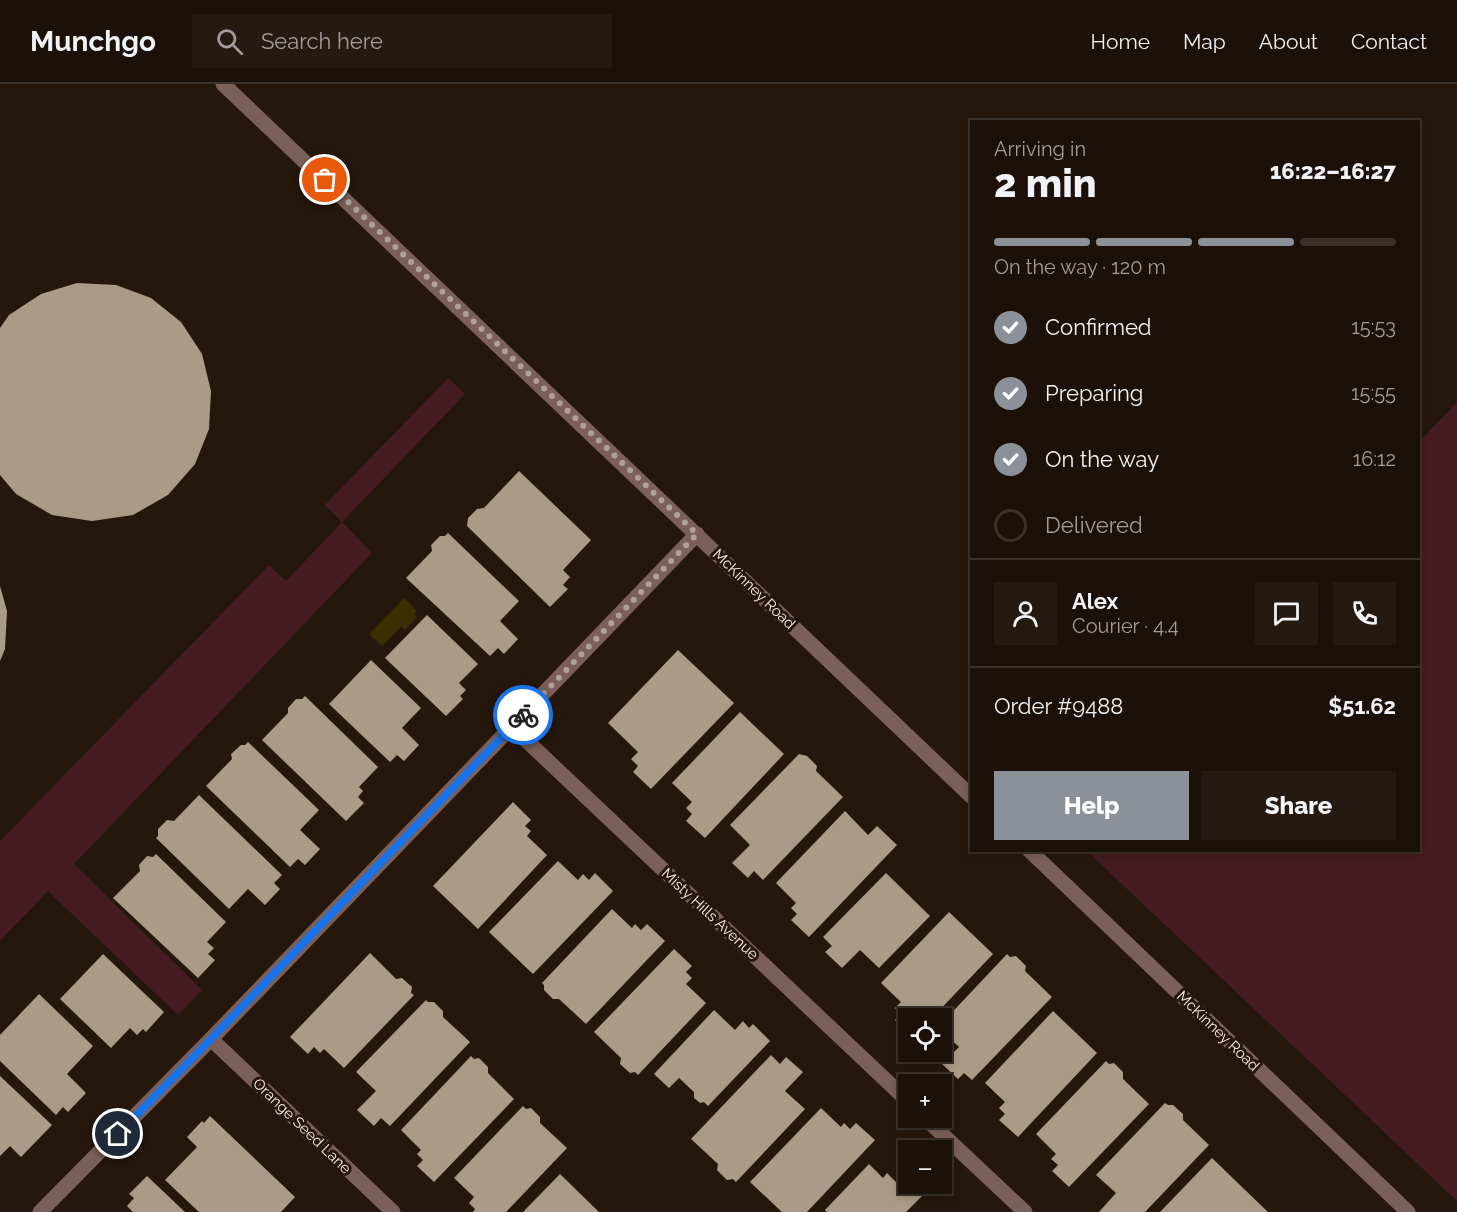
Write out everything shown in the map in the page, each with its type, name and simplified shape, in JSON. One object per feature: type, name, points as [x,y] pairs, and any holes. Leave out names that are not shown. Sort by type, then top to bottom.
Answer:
[{"type":"street","name":"McKinney Road","points":[[223,84],[970,795]]},
{"type":"street","points":[[40,1212],[211,1039],[697,534]]},
{"type":"street","name":"Misty Hills Avenue","points":[[512,727],[898,1092]]},
{"type":"street","name":"McKinney Road","points":[[1031,852],[1408,1212]]},
{"type":"street","name":"Orange Seed Lane","points":[[211,1039],[393,1212]]},
{"type":"street","points":[[936,1128],[1025,1212]]},
{"type":"shaded area","points":[[448,378],[465,394],[342,522],[325,505]]},
{"type":"shaded area","points":[[1457,402],[1457,1201],[1088,852],[1420,852],[1420,441]]},
{"type":"shaded area","points":[[342,522],[372,553],[74,864],[202,990],[178,1015],[48,891],[0,941],[0,841],[269,565],[286,581]]},
{"type":"shaded area","points":[[404,598],[417,611],[414,614],[417,617],[405,630],[401,627],[382,646],[369,634]]},
{"type":"building","points":[[77,283],[116,285],[151,298],[181,322],[202,354],[211,391],[209,429],[195,464],[168,495],[133,515],[92,521],[52,515],[16,494],[0,475],[0,328],[9,315],[41,294]]},
{"type":"building","points":[[519,471],[591,540],[563,570],[570,577],[563,585],[568,589],[550,607],[467,526],[468,518],[477,509],[484,508]]},
{"type":"building","points":[[448,533],[519,601],[500,621],[518,639],[504,654],[498,648],[490,656],[406,578],[432,551],[431,545],[440,536]]},
{"type":"building","points":[[0,586],[7,611],[5,649],[0,661]]},
{"type":"building","points":[[427,615],[478,664],[459,683],[466,690],[460,696],[463,699],[446,716],[385,658]]},
{"type":"building","points":[[678,650],[734,703],[651,789],[633,772],[638,766],[631,759],[638,752],[608,723]]},
{"type":"building","points":[[371,660],[421,708],[402,728],[419,745],[404,761],[397,755],[390,762],[329,704]]},
{"type":"building","points":[[305,696],[378,767],[359,787],[363,791],[358,797],[364,803],[346,821],[262,740],[288,713],[288,708],[296,699],[302,699]]},
{"type":"building","points":[[740,712],[784,754],[705,838],[686,821],[692,814],[686,808],[692,802],[672,783]]},
{"type":"building","points":[[248,742],[319,810],[300,830],[320,849],[305,865],[298,859],[290,867],[206,786],[232,759],[231,754]]},
{"type":"building","points":[[799,754],[807,756],[817,766],[816,771],[843,797],[763,880],[754,871],[748,878],[732,863],[750,845],[730,825]]},
{"type":"building","points":[[199,795],[282,875],[274,883],[280,889],[265,905],[248,889],[229,909],[156,838],[158,829],[167,820],[174,821]]},
{"type":"building","points":[[513,802],[531,820],[525,826],[531,831],[527,836],[547,855],[478,929],[433,886]]},
{"type":"building","points":[[845,811],[868,835],[877,826],[897,845],[809,937],[791,920],[797,914],[791,908],[796,903],[776,883]]},
{"type":"building","points":[[156,854],[226,922],[207,942],[214,948],[208,954],[215,960],[198,978],[113,898],[140,871],[139,865],[147,856],[153,857]]},
{"type":"building","points":[[558,861],[578,880],[583,874],[589,880],[595,873],[613,891],[533,974],[489,932]]},
{"type":"building","points":[[886,873],[930,916],[879,968],[860,950],[842,968],[825,952],[832,946],[823,937]]},
{"type":"building","points":[[612,909],[632,928],[635,924],[641,930],[647,924],[665,941],[586,1024],[559,999],[553,999],[544,990],[542,983]]},
{"type":"building","points":[[949,912],[993,954],[942,1008],[898,1008],[898,1011],[895,1008],[901,1002],[881,983]]},
{"type":"building","points":[[674,949],[692,966],[686,972],[692,978],[686,984],[706,1003],[638,1075],[635,1072],[630,1073],[620,1064],[621,1058],[594,1032]]},
{"type":"building","points":[[370,953],[396,979],[402,978],[412,987],[411,993],[414,995],[344,1068],[324,1049],[320,1053],[314,1047],[308,1054],[290,1037]]},
{"type":"building","points":[[103,954],[164,1012],[146,1032],[143,1029],[137,1035],[130,1028],[111,1048],[60,999]]},
{"type":"building","points":[[1007,954],[1010,957],[1016,956],[1026,966],[1025,971],[1052,997],[972,1080],[964,1073],[958,1079],[942,1064],[952,1062],[952,1054],[959,1047],[952,1040],[952,1012]]},
{"type":"building","points":[[39,994],[93,1046],[67,1074],[86,1093],[68,1112],[63,1107],[56,1115],[0,1061],[0,1035]]},
{"type":"building","points":[[426,1000],[434,1002],[443,1011],[443,1017],[470,1042],[390,1126],[381,1118],[374,1126],[357,1110],[376,1091],[356,1072]]},
{"type":"building","points":[[714,1010],[735,1030],[743,1021],[749,1028],[753,1024],[770,1041],[708,1106],[694,1098],[694,1092],[679,1078],[669,1088],[654,1074]]},
{"type":"building","points":[[1053,1011],[1097,1053],[1018,1137],[999,1120],[1005,1114],[999,1108],[1005,1102],[985,1083]]},
{"type":"building","points":[[771,1055],[780,1064],[786,1057],[803,1072],[785,1091],[805,1109],[736,1182],[733,1179],[727,1180],[717,1170],[718,1164],[691,1139]]},
{"type":"building","points":[[471,1056],[474,1059],[479,1058],[488,1067],[488,1073],[514,1099],[434,1182],[417,1166],[423,1160],[417,1154],[421,1150],[401,1130]]},
{"type":"building","points":[[1106,1061],[1109,1064],[1114,1063],[1123,1072],[1123,1079],[1149,1104],[1069,1187],[1052,1171],[1058,1165],[1051,1159],[1056,1154],[1036,1134]]},
{"type":"building","points":[[0,1076],[52,1125],[21,1157],[10,1146],[0,1156]]},
{"type":"building","points":[[1165,1103],[1173,1105],[1183,1114],[1183,1120],[1209,1145],[1145,1212],[1099,1212],[1116,1193],[1096,1175]]},
{"type":"building","points":[[523,1106],[526,1109],[531,1108],[540,1117],[540,1123],[567,1148],[506,1212],[473,1212],[475,1209],[469,1203],[474,1197],[454,1178]]},
{"type":"building","points":[[821,1108],[841,1127],[844,1123],[850,1129],[856,1123],[875,1140],[807,1212],[782,1212],[750,1182]]},
{"type":"building","points":[[210,1116],[295,1197],[281,1212],[199,1212],[165,1180],[197,1147],[187,1137]]},
{"type":"building","points":[[1212,1158],[1268,1212],[1160,1212]]},
{"type":"building","points":[[869,1164],[883,1178],[887,1173],[896,1182],[898,1180],[898,1194],[924,1194],[906,1212],[827,1212],[825,1210]]},
{"type":"building","points":[[560,1174],[599,1212],[523,1212]]},
{"type":"building","points":[[147,1176],[185,1212],[133,1212],[127,1206],[134,1198],[129,1194]]},
{"type":"way so far","points":[[325,180],[697,534],[523,715]]},
{"type":"route","points":[[118,1134],[523,715]]}]
